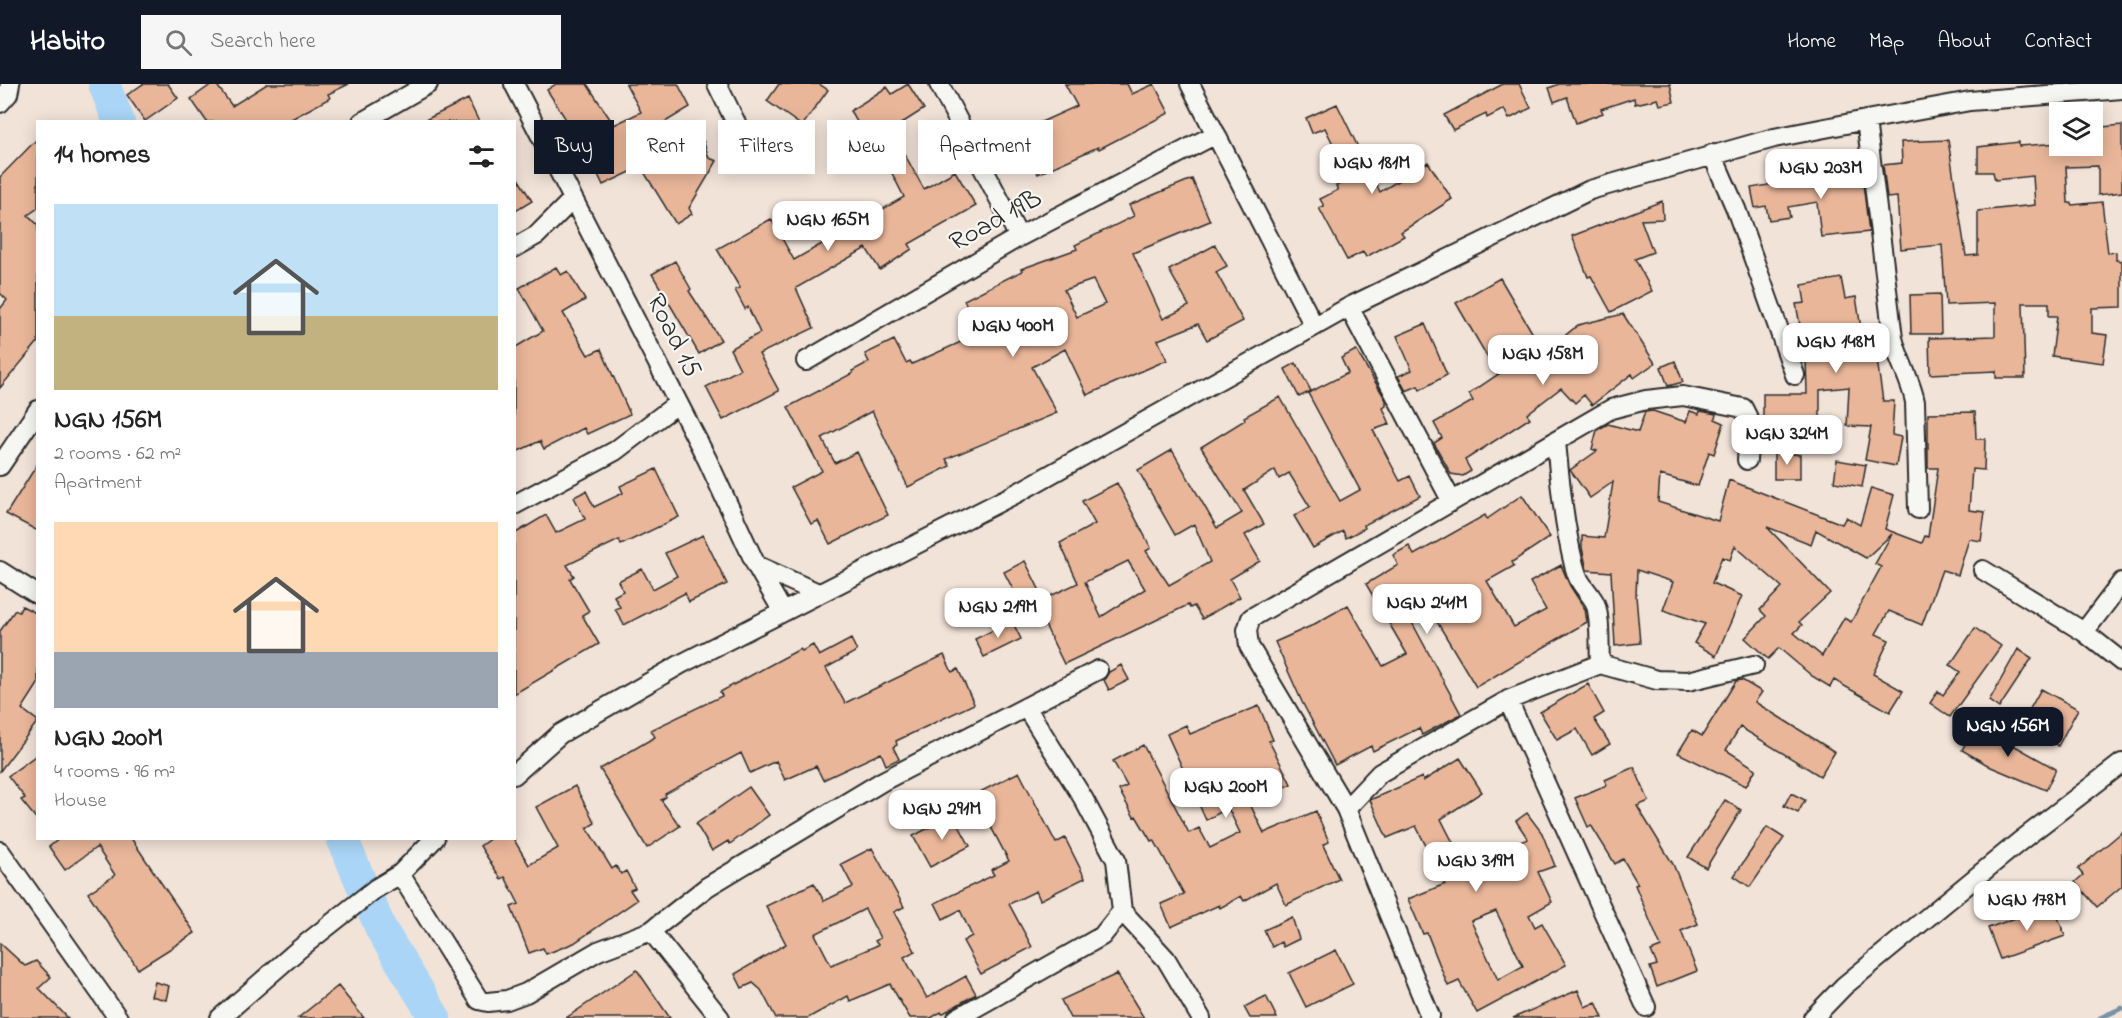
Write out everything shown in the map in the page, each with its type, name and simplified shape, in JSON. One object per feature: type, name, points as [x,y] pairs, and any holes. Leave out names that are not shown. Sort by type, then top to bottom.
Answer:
[{"type":"street","points":[[0,103],[8,94],[10,84]]},
{"type":"street","points":[[365,120],[428,84]]},
{"type":"street","name":"Road 15","points":[[514,84],[707,459],[756,565],[783,612]]},
{"type":"street","points":[[717,84],[735,120]]},
{"type":"street","points":[[939,84],[1019,237]]},
{"type":"street","points":[[1190,84],[1314,326]]},
{"type":"street","points":[[516,773],[560,734],[681,664],[1019,492],[1349,307],[1590,190],[1774,138],[1866,120],[1970,101],[2122,89]]},
{"type":"street","points":[[1866,120],[1893,338],[1915,402],[1918,508]]},
{"type":"street","name":"Road 19B","points":[[806,361],[1019,237],[1216,134]]},
{"type":"street","points":[[1712,154],[1736,209],[1795,375]]},
{"type":"street","points":[[516,247],[537,235],[573,199]]},
{"type":"street","points":[[1349,307],[1451,500]]},
{"type":"street","points":[[1430,1016],[1346,809],[1249,646],[1247,630],[1251,618],[1611,409],[1646,400],[1683,396],[1743,408],[1750,422],[1747,460]]},
{"type":"street","points":[[516,504],[615,451],[677,404]]},
{"type":"street","points":[[0,466],[36,413]]},
{"type":"street","points":[[1556,442],[1560,486],[1573,562],[1580,585],[1594,602],[1597,613],[1600,664]]},
{"type":"street","points":[[756,565],[818,593]]},
{"type":"street","points":[[1983,570],[2084,632],[2122,662]]},
{"type":"street","points":[[0,571],[36,594]]},
{"type":"street","points":[[2084,632],[2122,582]]},
{"type":"street","points":[[1346,809],[1380,772],[1508,700],[1600,664],[1657,680],[1688,681],[1754,665]]},
{"type":"street","points":[[393,878],[488,1010],[526,993],[598,951],[651,931],[707,887],[883,781],[1098,670]]},
{"type":"street","points":[[1508,700],[1646,1007]]},
{"type":"street","points":[[1026,707],[1083,798],[1116,860],[1122,911],[1166,959],[1201,1018]]},
{"type":"street","points":[[1813,1018],[1853,979],[2019,842],[2122,763]]},
{"type":"street","points":[[220,1018],[298,950],[393,878],[433,840]]},
{"type":"street","points":[[1,854],[118,1018]]},
{"type":"street","points":[[957,1018],[1102,936],[1122,911]]},
{"type":"street","points":[[651,931],[720,1018]]},
{"type":"building","points":[[143,84],[168,84],[178,98],[144,120],[127,95]]},
{"type":"building","points":[[212,84],[216,84],[232,106],[267,84],[349,84],[328,94],[330,98],[290,120],[206,120],[191,99]]},
{"type":"building","points":[[556,84],[587,84],[611,120],[566,120],[547,90]]},
{"type":"building","points":[[626,84],[678,84],[690,107],[668,120],[626,120],[626,174],[603,185],[598,174],[614,174],[614,125],[641,112]]},
{"type":"building","points":[[779,84],[819,84],[828,90],[806,120],[794,120],[767,101]]},
{"type":"building","points":[[908,84],[924,109],[906,120],[856,120],[850,111],[887,87],[892,94]]},
{"type":"building","points":[[1065,84],[1127,84],[1132,94],[1154,84],[1169,113],[1099,149],[1098,147],[1053,167],[1053,120],[1046,120],[1077,106]]},
{"type":"building","points":[[1503,84],[1519,84],[1531,108],[1509,119],[1504,109],[1487,118],[1486,114],[1453,130],[1444,115]]},
{"type":"building","points":[[1559,84],[1670,84],[1674,102],[1660,105],[1658,99],[1635,104],[1634,98],[1601,109],[1603,113],[1576,123],[1567,97],[1554,102],[1549,88]]},
{"type":"building","points":[[468,99],[478,120],[425,120]]},
{"type":"building","points":[[1337,104],[1380,192],[1428,162],[1452,199],[1401,232],[1404,236],[1366,257],[1363,252],[1347,260],[1319,208],[1324,206],[1320,199],[1338,190],[1336,186],[1342,183],[1334,165],[1342,162],[1325,128],[1312,133],[1306,118]]},
{"type":"building","points":[[2122,125],[2122,192],[2098,195],[2098,166],[2066,167],[2068,203],[2072,205],[2102,202],[2108,253],[2116,252],[2116,260],[2122,261],[2122,307],[2092,308],[2092,333],[2107,335],[2103,363],[2052,356],[2057,316],[2049,316],[2049,303],[2023,303],[2025,378],[1996,378],[1996,371],[1930,374],[1929,338],[1995,336],[1995,303],[1946,305],[1942,245],[1901,249],[1897,197],[1887,198],[1883,165],[1902,163],[1901,142],[1948,140],[1966,256],[1978,255],[1978,211],[2035,205],[2033,176],[1995,180],[1993,172],[1978,172],[1978,147],[2019,142],[2019,146],[2049,144],[2049,156],[2103,156],[2103,127]]},
{"type":"building","points":[[36,140],[36,209],[28,215],[36,223],[36,344],[0,388],[0,309],[7,300],[0,293],[0,177]]},
{"type":"building","points":[[706,149],[709,158],[717,161],[689,208],[692,214],[676,224],[645,174],[706,174]]},
{"type":"building","points":[[906,157],[924,189],[950,174],[957,174],[976,206],[909,244],[912,249],[880,270],[866,248],[796,288],[814,328],[759,354],[779,391],[723,420],[706,387],[740,369],[730,349],[760,333],[748,307],[745,309],[735,290],[740,288],[717,249],[771,219],[794,260],[904,197],[892,174],[906,174]]},
{"type":"building","points":[[1861,167],[1869,232],[1821,237],[1817,202],[1788,207],[1790,217],[1769,220],[1766,206],[1755,208],[1751,188],[1815,177],[1814,173]]},
{"type":"building","points":[[516,175],[532,201],[516,211]]},
{"type":"building","points":[[1192,179],[1210,221],[1133,253],[1163,319],[1189,306],[1169,270],[1215,245],[1227,266],[1216,272],[1243,321],[1207,340],[1198,324],[1158,340],[1167,360],[1087,395],[1065,349],[1032,367],[1057,413],[946,459],[950,466],[908,487],[872,411],[822,438],[835,463],[857,452],[888,515],[830,544],[818,521],[811,524],[791,487],[822,471],[788,407],[853,373],[852,371],[869,362],[865,354],[894,340],[906,363],[910,361],[912,364],[981,333],[964,300],[1022,271],[1021,269],[1077,249],[1075,245],[1134,216],[1129,205]],"holes":[[[1093,280],[1105,304],[1077,317],[1064,290]]]},
{"type":"building","points":[[1662,201],[1663,219],[1641,220],[1653,252],[1635,259],[1652,291],[1611,312],[1591,276],[1588,277],[1572,236]]},
{"type":"building","points":[[675,261],[691,289],[689,291],[721,340],[699,354],[652,274]]},
{"type":"building","points":[[556,267],[561,275],[568,271],[585,300],[563,313],[588,355],[601,349],[630,414],[587,434],[584,428],[544,449],[540,441],[516,452],[516,347],[543,331],[519,288]]},
{"type":"building","points":[[1500,278],[1536,339],[1488,358],[1456,303]]},
{"type":"building","points":[[1841,278],[1845,299],[1856,297],[1863,341],[1874,339],[1883,401],[1894,401],[1892,435],[1901,437],[1896,466],[1865,460],[1871,427],[1847,426],[1849,387],[1820,390],[1820,434],[1763,434],[1763,394],[1807,394],[1806,357],[1796,304],[1805,303],[1802,285]]},
{"type":"building","points":[[1940,294],[1941,334],[1911,334],[1910,295]]},
{"type":"building","points":[[1623,314],[1655,363],[1634,378],[1632,374],[1592,405],[1584,395],[1575,403],[1561,388],[1527,414],[1530,418],[1465,460],[1471,471],[1463,476],[1451,474],[1434,443],[1442,438],[1434,423],[1473,401],[1469,394],[1540,346],[1544,353],[1578,325]]},
{"type":"building","points":[[1425,324],[1447,375],[1420,390],[1418,386],[1406,391],[1398,376],[1412,370],[1397,336]]},
{"type":"building","points":[[1356,350],[1386,400],[1386,406],[1383,408],[1390,424],[1373,430],[1400,481],[1410,476],[1420,496],[1364,525],[1365,528],[1346,538],[1343,531],[1313,548],[1294,516],[1310,507],[1289,473],[1279,479],[1275,470],[1244,490],[1264,524],[1245,535],[1260,561],[1230,579],[1240,597],[1202,619],[1194,606],[1190,608],[1188,605],[1064,664],[1042,619],[1031,624],[1004,572],[1025,561],[1044,599],[1078,583],[1060,543],[1095,524],[1082,501],[1117,483],[1151,548],[1146,551],[1169,585],[1210,562],[1194,524],[1175,535],[1138,470],[1172,450],[1217,528],[1242,513],[1201,447],[1245,420],[1244,417],[1280,397],[1340,501],[1360,490],[1308,393],[1348,373],[1341,358]],"holes":[[[1128,561],[1145,589],[1101,617],[1085,582]]]},
{"type":"building","points":[[1675,361],[1683,382],[1668,386],[1661,367]]},
{"type":"building","points":[[1296,363],[1311,391],[1299,397],[1285,369]]},
{"type":"building","points":[[1653,411],[1686,422],[1690,411],[1699,414],[1700,411],[1716,414],[1715,419],[1724,423],[1714,454],[1709,452],[1698,486],[1660,475],[1658,502],[1718,521],[1729,480],[1842,524],[1846,517],[1860,525],[1871,488],[1894,495],[1885,529],[1922,543],[1925,536],[1928,537],[1938,468],[1928,468],[1928,413],[1975,412],[1976,439],[1985,439],[1984,470],[1972,469],[1969,510],[1985,512],[1981,541],[1969,539],[1958,575],[1942,570],[1922,625],[1889,611],[1876,634],[1889,640],[1873,674],[1903,691],[1890,712],[1834,680],[1830,687],[1812,676],[1779,648],[1768,659],[1745,638],[1766,616],[1760,610],[1782,587],[1735,546],[1730,560],[1722,557],[1712,583],[1742,596],[1716,656],[1694,643],[1705,624],[1663,610],[1673,582],[1637,570],[1636,596],[1640,643],[1615,646],[1611,572],[1587,570],[1582,548],[1582,536],[1604,538],[1613,482],[1590,498],[1570,470],[1597,451],[1592,449],[1597,430],[1608,424],[1638,432],[1645,412]],"holes":[[[1767,527],[1811,544],[1816,530],[1866,558],[1892,534],[1875,564],[1881,567],[1851,622],[1844,618],[1822,656],[1794,633],[1802,625],[1799,622],[1830,593]]]},
{"type":"building","points":[[1774,451],[1800,455],[1800,479],[1774,479]]},
{"type":"building","points":[[1837,460],[1866,465],[1862,487],[1834,482]]},
{"type":"building","points":[[36,466],[36,530],[6,514]]},
{"type":"building","points":[[656,469],[679,517],[621,545],[619,540],[567,565],[574,576],[570,579],[589,611],[582,615],[599,644],[516,693],[516,533],[546,515],[556,533],[585,519],[574,497],[586,491],[594,507],[623,493],[620,486]]},
{"type":"building","points":[[1522,495],[1550,537],[1512,562],[1514,566],[1487,581],[1514,627],[1546,610],[1530,582],[1561,565],[1570,586],[1585,609],[1587,622],[1476,687],[1424,600],[1406,611],[1461,714],[1422,735],[1419,728],[1373,751],[1371,746],[1335,765],[1302,702],[1275,642],[1311,626],[1348,605],[1383,666],[1407,654],[1366,584],[1398,565],[1393,555],[1409,546],[1414,555],[1485,515],[1487,519]]},
{"type":"building","points":[[703,535],[727,584],[689,602],[685,593],[624,625],[615,609],[620,607],[614,596],[623,591],[618,581],[642,569],[653,589],[677,576],[665,553]]},
{"type":"building","points":[[22,606],[36,613],[36,687],[22,709],[36,720],[36,724],[0,771],[0,631],[15,610],[19,612]]},
{"type":"building","points":[[1012,621],[1021,639],[984,657],[975,639]]},
{"type":"building","points":[[1975,628],[2001,646],[1950,717],[1930,703],[1938,691],[1943,695],[1960,672],[1950,665]]},
{"type":"building","points":[[851,639],[857,651],[826,668],[845,703],[944,655],[952,672],[958,669],[974,704],[896,741],[897,745],[893,747],[899,759],[886,765],[881,753],[823,780],[816,766],[785,780],[776,761],[750,773],[741,753],[665,794],[666,797],[661,800],[680,826],[647,848],[600,769],[655,737],[651,730],[722,696],[720,692],[800,649],[802,651],[813,645],[819,656]]},
{"type":"building","points":[[2018,649],[2032,658],[1999,708],[1989,701]]},
{"type":"building","points":[[1121,665],[1129,680],[1109,690],[1104,680],[1109,672]]},
{"type":"building","points":[[1742,680],[1762,692],[1755,702],[1835,752],[1820,776],[1740,727],[1726,750],[1756,769],[1746,786],[1678,753],[1692,730],[1702,736],[1736,681]]},
{"type":"building","points":[[1588,684],[1604,713],[1594,719],[1610,744],[1592,755],[1577,729],[1557,740],[1540,712]]},
{"type":"building","points":[[2041,689],[2078,709],[2058,746],[2022,723]]},
{"type":"building","points":[[1259,706],[1273,740],[1269,741],[1291,784],[1250,804],[1264,833],[1316,811],[1329,842],[1323,845],[1339,879],[1286,905],[1276,883],[1244,901],[1241,896],[1220,908],[1219,905],[1171,927],[1161,904],[1184,894],[1154,840],[1151,841],[1136,816],[1134,817],[1119,790],[1127,786],[1113,761],[1143,745],[1189,833],[1199,828],[1210,848],[1240,833],[1228,808],[1206,820],[1167,734],[1186,725],[1190,734]]},
{"type":"building","points":[[1976,724],[2056,769],[2046,790],[1991,767],[1962,750]]},
{"type":"building","points":[[36,755],[36,819],[21,800],[25,798],[8,776]]},
{"type":"building","points":[[1460,758],[1482,792],[1441,819],[1464,864],[1528,839],[1516,821],[1527,813],[1542,833],[1555,866],[1538,872],[1552,902],[1529,915],[1535,927],[1542,923],[1566,965],[1477,1013],[1459,981],[1448,986],[1427,933],[1423,934],[1408,899],[1445,884],[1416,826],[1387,838],[1370,800],[1422,777],[1423,781]],"holes":[[[1496,911],[1523,966],[1498,980],[1471,921]]]},
{"type":"building","points":[[1634,767],[1649,801],[1637,806],[1673,864],[1698,924],[1681,931],[1697,971],[1657,987],[1650,967],[1657,965],[1651,951],[1661,947],[1635,885],[1638,884],[1623,859],[1615,864],[1591,825],[1588,827],[1575,798],[1607,785],[1605,780]]},
{"type":"building","points":[[1019,772],[1056,843],[1065,838],[1085,878],[1040,900],[1036,891],[1009,904],[1032,947],[981,974],[963,941],[972,936],[960,910],[943,919],[935,903],[994,875],[991,870],[1009,861],[974,795]]},
{"type":"building","points":[[575,786],[595,823],[587,828],[612,869],[616,866],[621,874],[626,871],[635,888],[630,890],[637,900],[574,943],[546,954],[543,948],[529,953],[511,907],[519,904],[505,877],[501,879],[480,846],[488,840],[514,840],[529,865],[558,848],[536,807]]},
{"type":"building","points":[[749,787],[769,815],[730,844],[728,841],[712,851],[696,824]]},
{"type":"building","points":[[1791,793],[1805,800],[1798,813],[1784,806]]},
{"type":"building","points":[[1725,800],[1741,810],[1706,868],[1688,857]]},
{"type":"building","points":[[953,815],[970,846],[930,867],[913,836]]},
{"type":"building","points":[[1767,827],[1784,838],[1750,887],[1734,876]]},
{"type":"building","points":[[2122,832],[2122,886],[2097,907],[2075,882],[2083,875],[2078,869]]},
{"type":"building","points":[[58,840],[132,840],[195,933],[138,969],[88,893],[115,875],[97,847],[65,870],[49,847]]},
{"type":"building","points":[[872,848],[904,907],[894,912],[915,951],[904,957],[927,998],[966,976],[976,994],[931,1018],[910,1018],[890,984],[850,1001],[848,996],[808,1018],[776,1018],[761,990],[753,983],[742,988],[735,974],[786,944],[766,906],[814,883],[824,901],[853,887],[841,864]],"holes":[[[865,909],[880,938],[875,941],[878,945],[831,965],[815,934]]]},
{"type":"building","points":[[2053,904],[2065,936],[2000,959],[1988,928]]},
{"type":"building","points":[[1292,917],[1299,939],[1283,947],[1281,942],[1272,947],[1264,930]]},
{"type":"building","points":[[0,943],[25,966],[36,961],[51,977],[39,988],[68,1018],[0,1018]]},
{"type":"building","points":[[1336,950],[1353,984],[1306,1007],[1289,973]]},
{"type":"building","points":[[637,970],[670,1018],[566,1018]]},
{"type":"building","points":[[1117,974],[1144,1018],[1070,1018],[1061,1000]]},
{"type":"building","points":[[155,982],[169,986],[166,1000],[151,996]]},
{"type":"building","points":[[338,986],[364,1018],[298,1018]]},
{"type":"building","points":[[1578,990],[1585,1007],[1596,1002],[1603,1018],[1513,1018]]},
{"type":"building","points":[[1266,996],[1277,1018],[1250,1018],[1244,1007]]},
{"type":"waterway","points":[[104,84],[118,120]]},
{"type":"waterway","points":[[343,840],[381,929],[435,1018]]},
{"type":"waterway","points":[[2100,1018],[2122,1008]]}]
